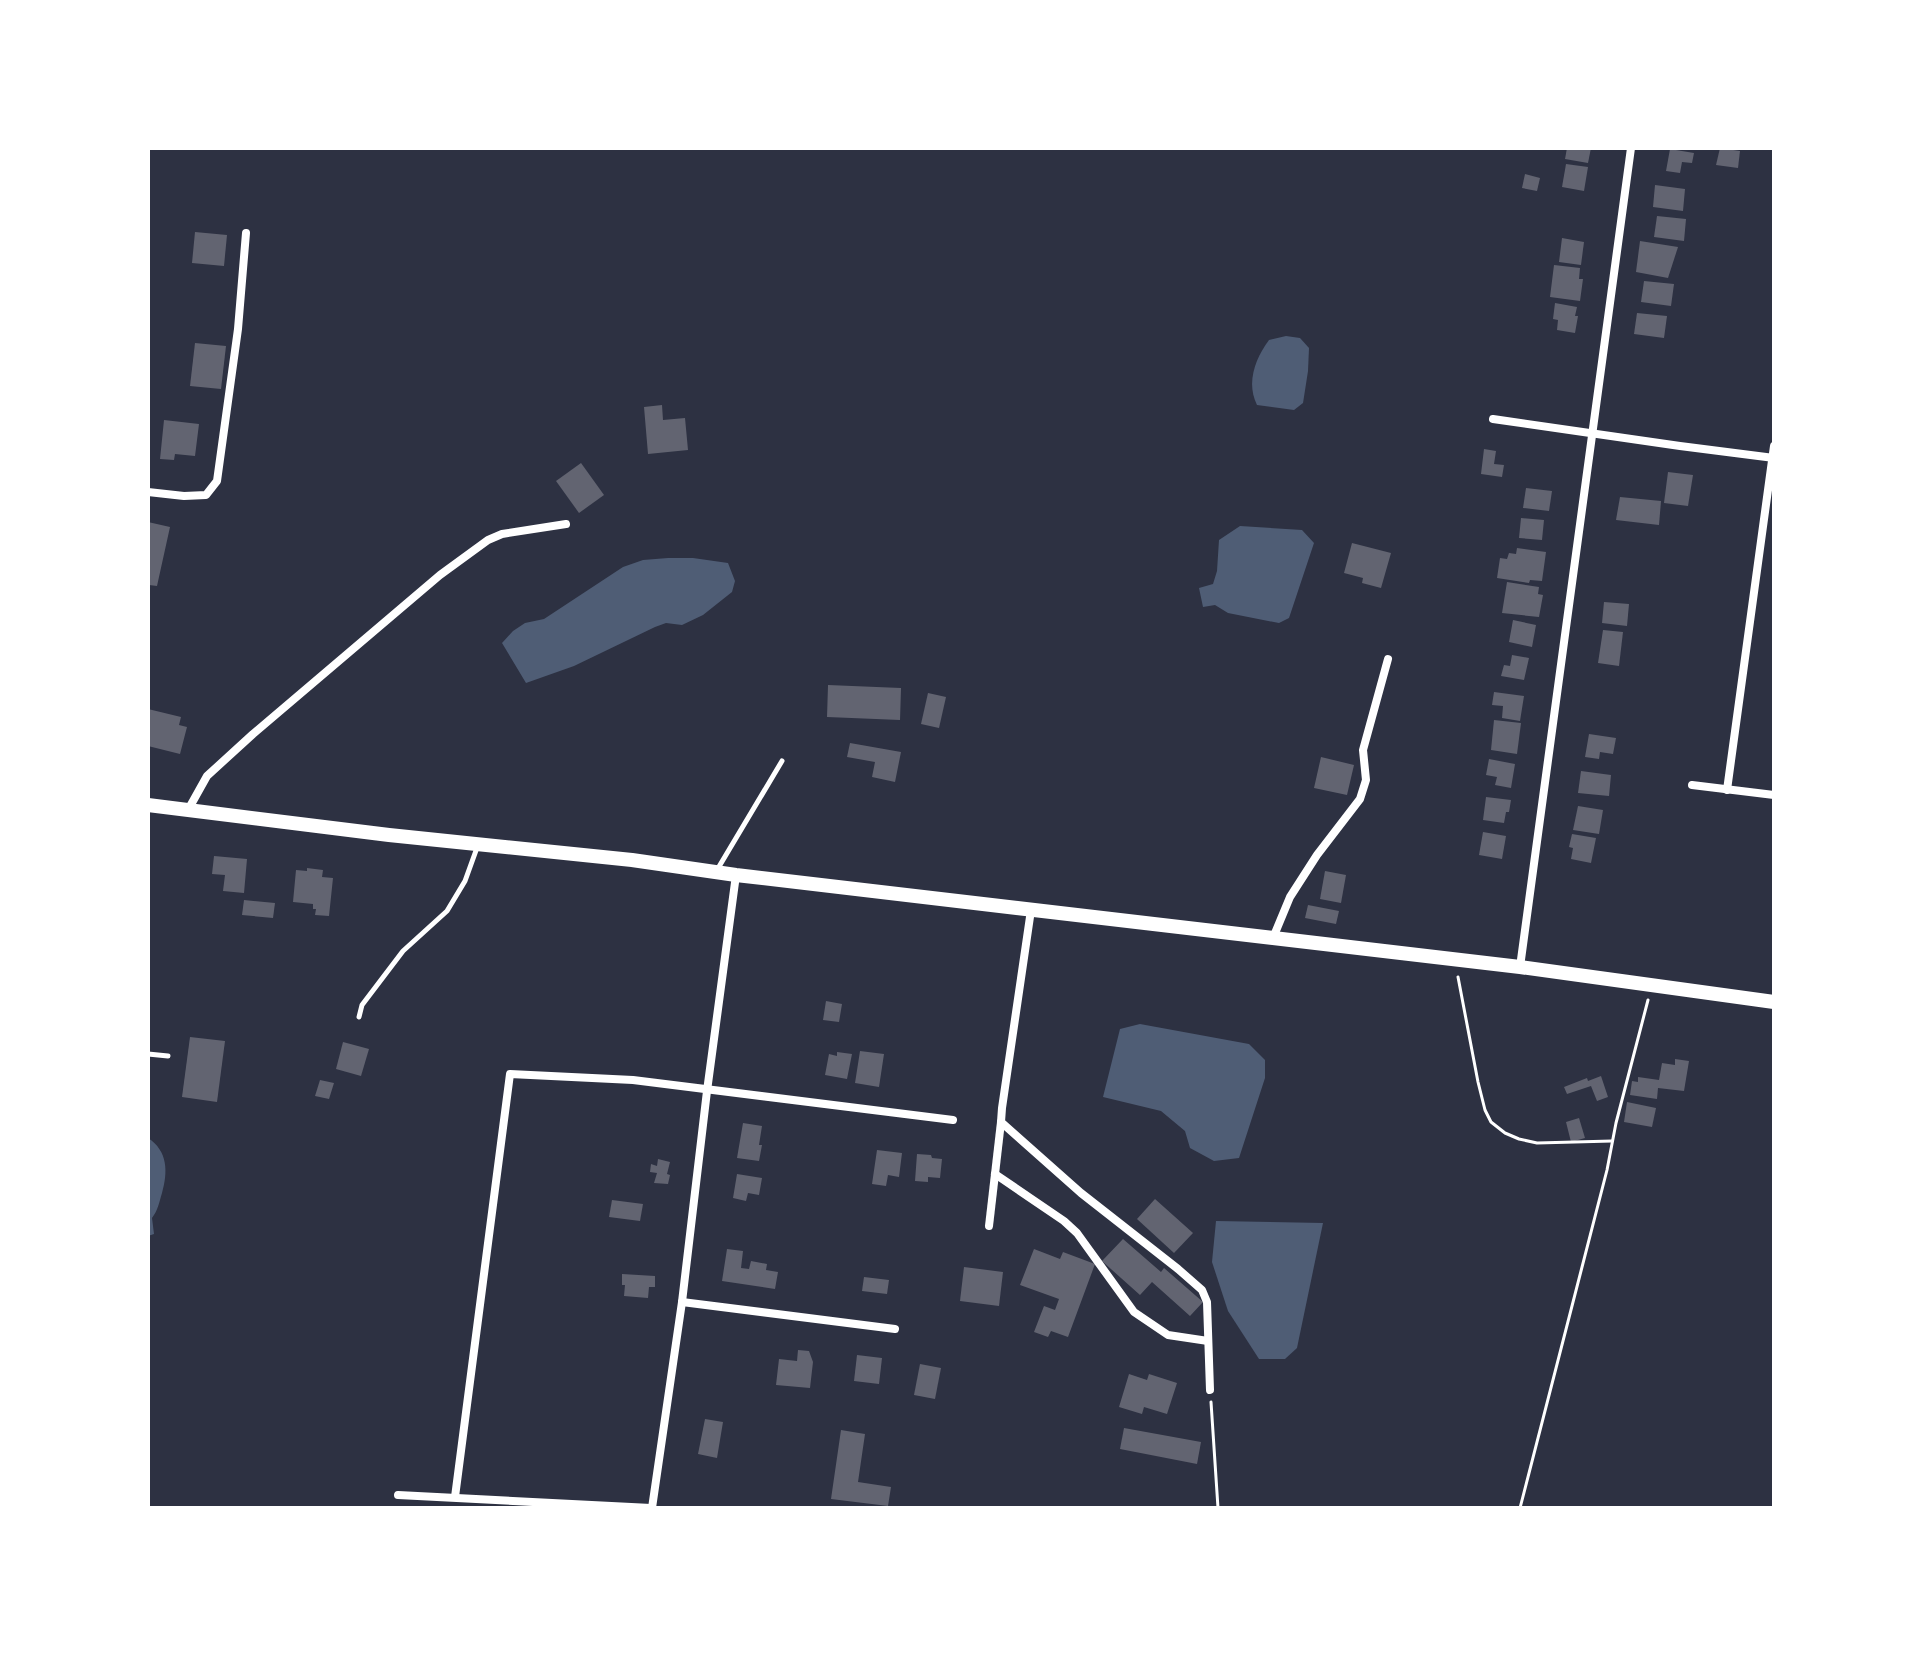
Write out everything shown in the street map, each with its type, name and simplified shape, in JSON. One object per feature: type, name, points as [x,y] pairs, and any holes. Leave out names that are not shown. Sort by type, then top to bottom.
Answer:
[{"type":"main road","points":[[148,805],[1454,959],[1774,1002]]},
{"type":"street","points":[[1520,967],[1631,148]]},
{"type":"street","points":[[148,492],[206,495],[217,481],[238,329],[246,233]]},
{"type":"street","points":[[1493,419],[1773,458]]},
{"type":"street","points":[[1727,790],[1774,446]]},
{"type":"street","points":[[188,810],[207,776],[440,575],[488,540],[502,534],[566,524]]},
{"type":"street","points":[[1273,938],[1290,897],[1317,855],[1360,799],[1366,780],[1363,750],[1388,659]]},
{"type":"street","points":[[1692,785],[1774,795]]},
{"type":"street","points":[[398,1495],[652,1508],[682,1302],[736,875]]},
{"type":"street","points":[[989,1226],[1002,1108],[1031,910]]},
{"type":"street","points":[[455,1497],[510,1074],[633,1080],[953,1120]]},
{"type":"street","points":[[1001,1122],[1081,1193],[1202,1290],[1207,1302],[1210,1390]]},
{"type":"street","points":[[995,1174],[1077,1233],[1134,1312],[1154,1328],[1168,1335],[1208,1341]]},
{"type":"street","points":[[682,1302],[895,1329]]},
{"type":"lane","points":[[715,872],[782,761]]},
{"type":"lane","points":[[359,1017],[362,1005],[403,951],[447,911],[465,881],[479,844]]},
{"type":"lane","points":[[148,1054],[168,1056]]},
{"type":"path","points":[[1454,959],[1478,1082],[1491,1122],[1505,1133],[1537,1143],[1612,1141]]},
{"type":"path","points":[[1520,1508],[1652,985]]},
{"type":"path","points":[[1210,1390],[1218,1508]]},
{"type":"water","points":[[1286,336],[1300,338],[1309,348],[1303,403],[1294,410],[1257,405],[1252,388],[1256,363],[1269,340]]},
{"type":"water","points":[[1240,526],[1302,530],[1314,543],[1289,618],[1279,623],[1228,613],[1215,605],[1203,607],[1199,588],[1213,584],[1219,540]]},
{"type":"water","points":[[668,558],[728,563],[735,581],[732,592],[703,615],[682,625],[666,623],[655,627],[574,666],[526,683],[502,643],[513,631],[525,623],[544,619],[623,567],[643,560]]},
{"type":"water","points":[[1140,1024],[1249,1044],[1265,1060],[1265,1078],[1239,1158],[1214,1161],[1190,1148],[1185,1131],[1161,1111],[1103,1097],[1120,1029]]},
{"type":"water","points":[[148,1138],[163,1156],[165,1177],[152,1218],[154,1234],[148,1236]]},
{"type":"water","points":[[1216,1221],[1323,1223],[1297,1348],[1285,1359],[1259,1359],[1228,1311],[1212,1262]]},
{"type":"building","points":[[1567,148],[1591,148],[1588,163],[1565,159]]},
{"type":"building","points":[[1720,148],[1740,151],[1738,168],[1716,165]]},
{"type":"building","points":[[1670,149],[1694,153],[1692,163],[1682,162],[1680,173],[1666,171]]},
{"type":"building","points":[[1566,164],[1588,167],[1584,191],[1562,187]]},
{"type":"building","points":[[1525,174],[1540,178],[1537,191],[1522,188]]},
{"type":"building","points":[[1655,185],[1685,189],[1683,211],[1653,207]]},
{"type":"building","points":[[1657,216],[1686,219],[1684,241],[1654,237]]},
{"type":"building","points":[[195,232],[227,235],[224,266],[192,263]]},
{"type":"building","points":[[1562,238],[1584,242],[1581,265],[1559,262]]},
{"type":"building","points":[[1640,241],[1678,247],[1668,278],[1636,272]]},
{"type":"building","points":[[1554,265],[1580,268],[1579,279],[1583,279],[1580,301],[1550,297]]},
{"type":"building","points":[[1644,281],[1674,284],[1671,306],[1641,302]]},
{"type":"building","points":[[1555,303],[1577,307],[1575,333],[1557,330],[1558,320],[1553,319]]},
{"type":"building","points":[[1637,313],[1667,316],[1664,338],[1634,334]]},
{"type":"building","points":[[195,343],[226,346],[221,389],[190,386]]},
{"type":"building","points":[[662,405],[663,420],[685,418],[688,450],[648,454],[644,407]]},
{"type":"building","points":[[164,420],[199,424],[195,456],[175,454],[174,460],[160,459]]},
{"type":"building","points":[[1484,449],[1496,451],[1494,464],[1504,465],[1502,477],[1481,474]]},
{"type":"building","points":[[581,463],[604,495],[579,513],[556,481]]},
{"type":"building","points":[[1668,472],[1693,475],[1688,506],[1664,503]]},
{"type":"building","points":[[1526,488],[1552,491],[1549,511],[1523,508]]},
{"type":"building","points":[[1620,497],[1661,501],[1659,525],[1616,520]]},
{"type":"building","points":[[1521,518],[1544,520],[1542,540],[1519,538]]},
{"type":"building","points":[[148,522],[170,527],[157,586],[149,585],[148,578]]},
{"type":"building","points":[[1352,543],[1391,553],[1381,588],[1362,583],[1363,578],[1344,573]]},
{"type":"building","points":[[1517,548],[1546,552],[1542,581],[1530,580],[1529,583],[1497,578],[1500,558],[1507,559],[1509,553],[1516,554]]},
{"type":"building","points":[[1507,582],[1539,587],[1538,594],[1543,595],[1539,617],[1502,613]]},
{"type":"building","points":[[1604,602],[1629,604],[1627,626],[1602,623]]},
{"type":"building","points":[[1513,620],[1536,625],[1532,647],[1509,642]]},
{"type":"building","points":[[1603,630],[1623,632],[1619,666],[1598,663]]},
{"type":"building","points":[[1512,655],[1529,658],[1524,680],[1501,676],[1504,665],[1510,666]]},
{"type":"building","points":[[828,685],[901,688],[900,720],[827,717]]},
{"type":"building","points":[[1494,692],[1524,696],[1520,721],[1502,718],[1503,706],[1492,705]]},
{"type":"building","points":[[928,693],[946,697],[939,728],[921,724]]},
{"type":"building","points":[[148,709],[181,717],[179,725],[187,727],[180,754],[148,746]]},
{"type":"building","points":[[1494,720],[1521,723],[1517,754],[1491,750]]},
{"type":"building","points":[[1589,734],[1616,738],[1613,754],[1600,752],[1599,759],[1585,757]]},
{"type":"building","points":[[850,743],[901,752],[895,782],[872,777],[875,762],[847,757]]},
{"type":"building","points":[[1321,757],[1354,765],[1347,795],[1314,788]]},
{"type":"building","points":[[1489,759],[1515,764],[1511,788],[1495,785],[1497,777],[1486,775]]},
{"type":"building","points":[[1581,771],[1611,775],[1609,796],[1578,793]]},
{"type":"building","points":[[1486,797],[1511,800],[1504,823],[1483,820]]},
{"type":"building","points":[[1578,806],[1603,810],[1599,834],[1573,830]]},
{"type":"building","points":[[1483,832],[1506,836],[1502,859],[1479,855]]},
{"type":"building","points":[[1572,834],[1596,838],[1591,863],[1571,859],[1573,848],[1569,847]]},
{"type":"building","points":[[214,856],[247,859],[244,893],[223,891],[225,875],[212,874]]},
{"type":"building","points":[[307,868],[323,870],[322,877],[333,878],[329,916],[315,915],[313,904],[293,902],[296,870],[307,871]]},
{"type":"building","points":[[1325,871],[1346,875],[1341,903],[1320,899]]},
{"type":"building","points":[[244,900],[275,903],[273,918],[242,915]]},
{"type":"building","points":[[1308,905],[1339,911],[1336,924],[1305,918]]},
{"type":"building","points":[[826,1001],[842,1004],[839,1022],[823,1020]]},
{"type":"building","points":[[190,1037],[225,1041],[217,1102],[182,1097]]},
{"type":"building","points":[[343,1042],[369,1049],[361,1076],[336,1069]]},
{"type":"building","points":[[860,1051],[884,1054],[879,1087],[855,1083]]},
{"type":"building","points":[[837,1052],[852,1054],[847,1079],[825,1075],[829,1054],[837,1056]]},
{"type":"building","points":[[1675,1059],[1689,1061],[1684,1091],[1658,1088],[1657,1099],[1630,1095],[1632,1081],[1638,1082],[1638,1077],[1659,1080],[1662,1063],[1675,1065]]},
{"type":"building","points":[[1601,1076],[1608,1097],[1597,1101],[1591,1086],[1567,1094],[1564,1087],[1587,1078],[1588,1081]]},
{"type":"building","points":[[320,1080],[334,1083],[329,1099],[315,1096]]},
{"type":"building","points":[[1627,1102],[1656,1108],[1652,1127],[1624,1122]]},
{"type":"building","points":[[1579,1118],[1585,1138],[1571,1142],[1566,1122]]},
{"type":"building","points":[[743,1123],[762,1126],[759,1161],[737,1158]]},
{"type":"building","points":[[877,1150],[902,1153],[899,1177],[888,1175],[886,1186],[872,1184]]},
{"type":"building","points":[[917,1154],[942,1159],[940,1178],[928,1177],[928,1182],[915,1181]]},
{"type":"building","points":[[658,1159],[670,1162],[668,1184],[654,1183],[657,1173],[650,1172],[651,1164],[657,1166]]},
{"type":"building","points":[[737,1174],[762,1178],[759,1195],[748,1193],[746,1201],[733,1198]]},
{"type":"building","points":[[1155,1199],[1193,1233],[1174,1253],[1137,1219]]},
{"type":"building","points":[[612,1200],[643,1204],[640,1221],[609,1217]]},
{"type":"building","points":[[1123,1239],[1161,1272],[1164,1268],[1203,1302],[1190,1316],[1152,1282],[1140,1295],[1102,1261]]},
{"type":"building","points":[[727,1249],[743,1251],[741,1268],[749,1269],[751,1261],[767,1264],[766,1270],[778,1272],[775,1289],[722,1281]]},
{"type":"building","points":[[1034,1249],[1060,1259],[1063,1252],[1095,1264],[1068,1337],[1051,1331],[1048,1337],[1034,1332],[1044,1306],[1055,1310],[1059,1299],[1020,1285]]},
{"type":"building","points":[[964,1267],[1003,1272],[999,1306],[960,1301]]},
{"type":"building","points":[[622,1274],[655,1276],[655,1287],[649,1287],[648,1298],[624,1296]]},
{"type":"building","points":[[864,1277],[889,1280],[887,1294],[862,1291]]},
{"type":"building","points":[[798,1350],[809,1351],[813,1362],[810,1388],[776,1385],[779,1359],[797,1361]]},
{"type":"building","points":[[857,1355],[882,1358],[879,1384],[854,1381]]},
{"type":"building","points":[[920,1364],[941,1368],[935,1399],[914,1395]]},
{"type":"building","points":[[1129,1374],[1147,1380],[1149,1374],[1177,1383],[1167,1414],[1144,1407],[1142,1414],[1119,1407]]},
{"type":"building","points":[[705,1419],[723,1422],[717,1458],[698,1454]]},
{"type":"building","points":[[1124,1428],[1201,1442],[1197,1464],[1120,1449]]},
{"type":"building","points":[[841,1430],[865,1434],[858,1482],[891,1487],[888,1506],[831,1499]]}]
